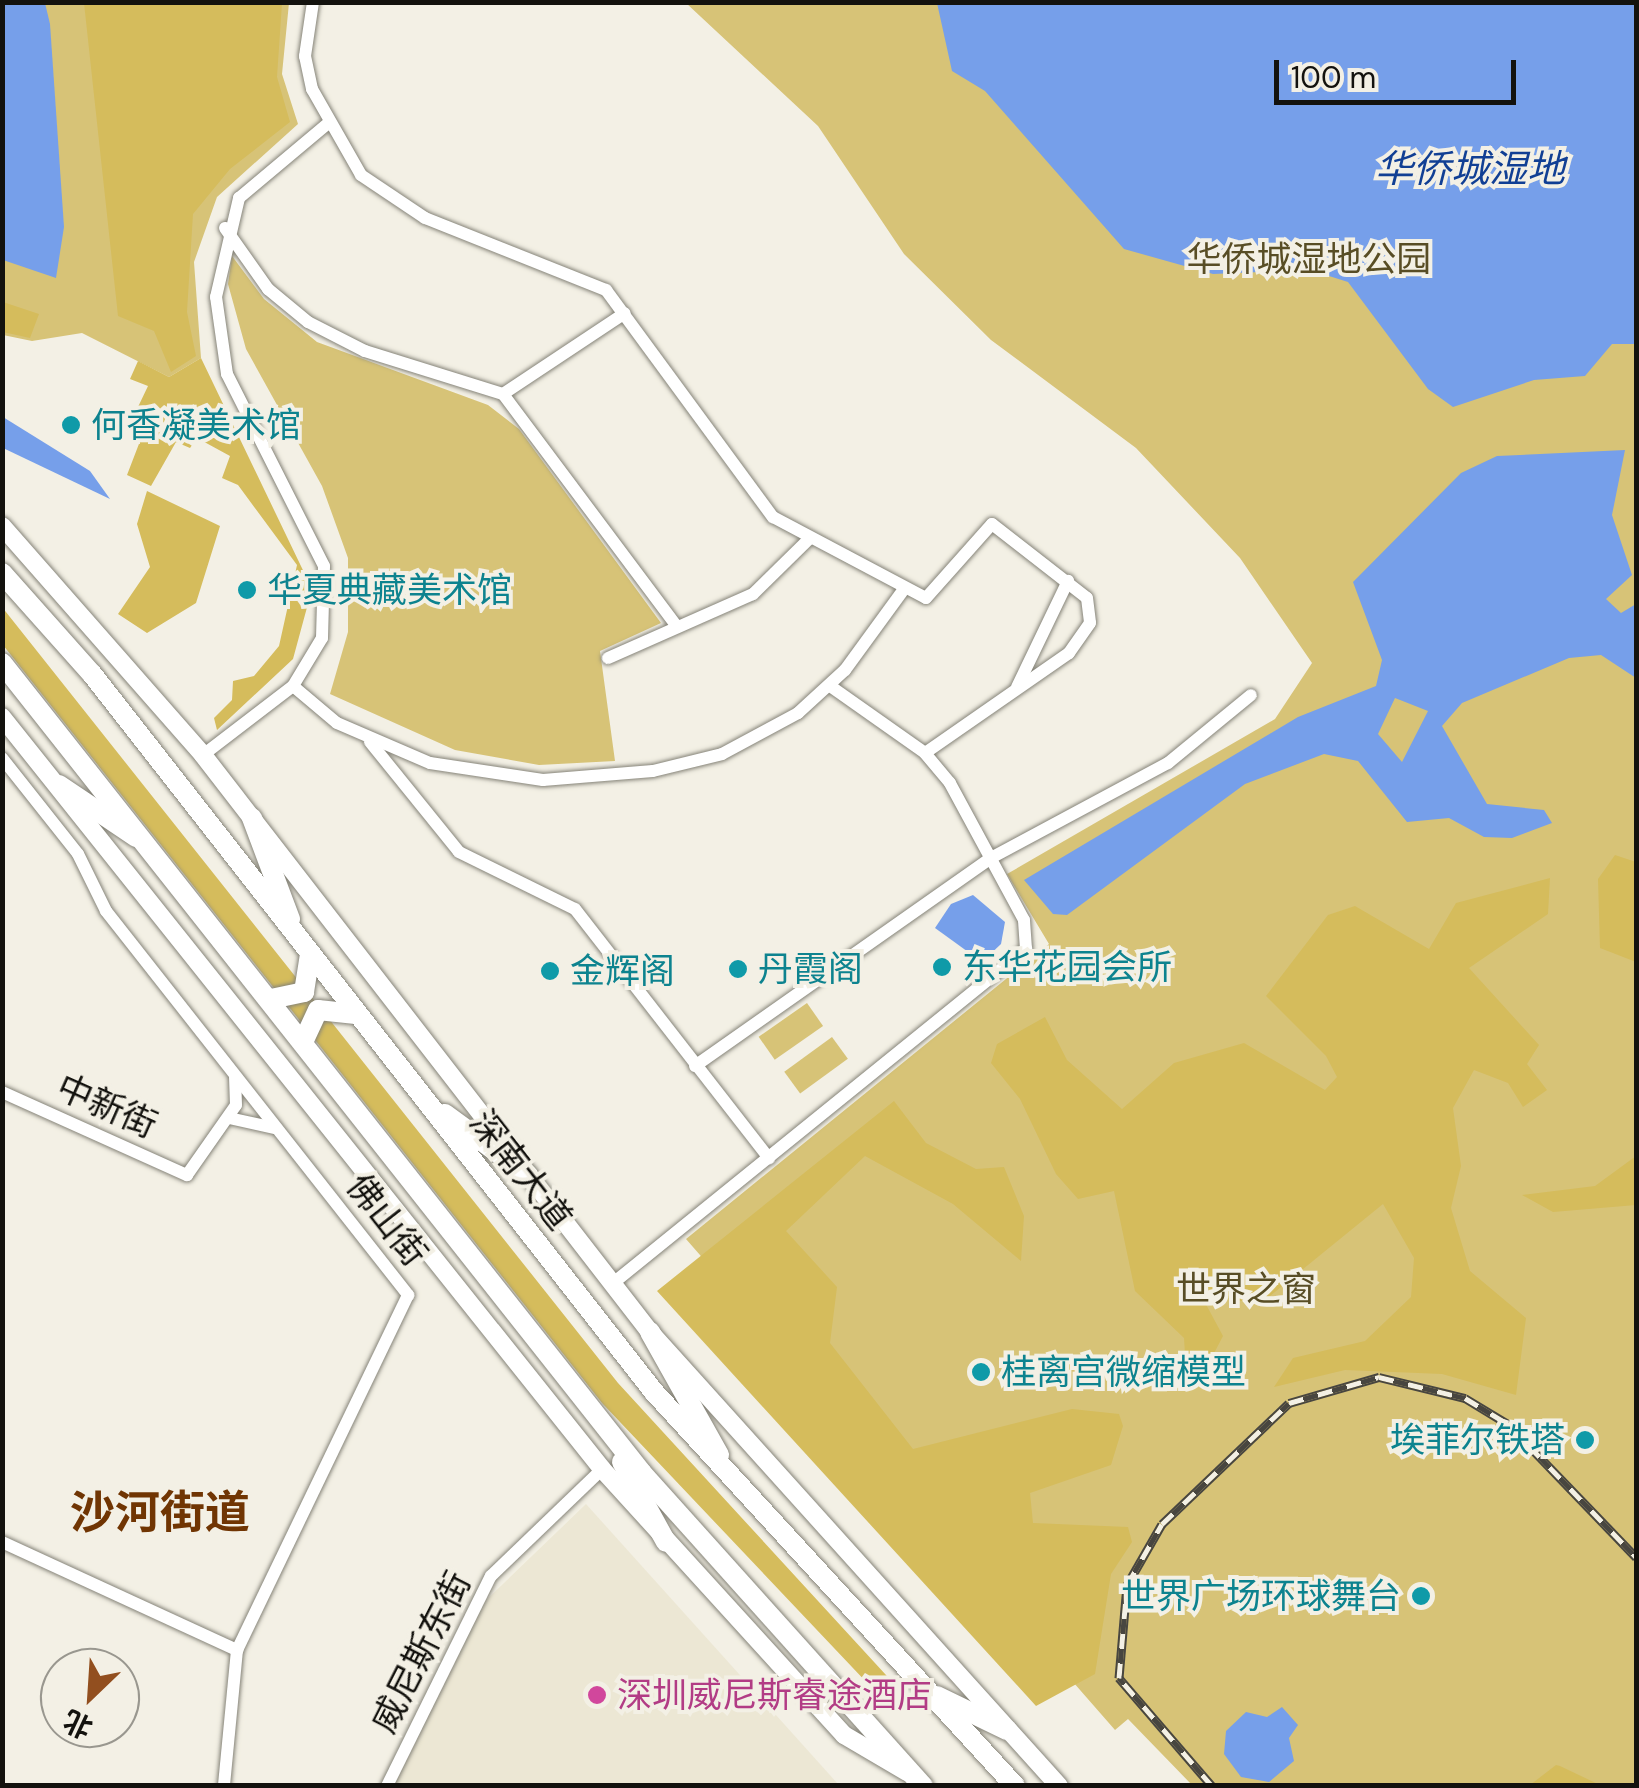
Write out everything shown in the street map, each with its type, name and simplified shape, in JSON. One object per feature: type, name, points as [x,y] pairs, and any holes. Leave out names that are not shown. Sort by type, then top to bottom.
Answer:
[{"type":"main road","points":[[2,526],[203,755],[650,1332],[1059,1786]]},
{"type":"main road","name":"深南大道","points":[[2,573],[740,1492],[1015,1786]]},
{"type":"main road","points":[[2,663],[304,1040],[605,1428],[919,1783]]},
{"type":"main road","points":[[5,723],[602,1469],[844,1735],[919,1783]]},
{"type":"main road","points":[[58,785],[151,847]]},
{"type":"main road","points":[[252,818],[304,947],[304,992],[271,999]]},
{"type":"main road","points":[[304,1040],[318,1010],[358,1015]]},
{"type":"main road","points":[[424,1100],[528,1175]]},
{"type":"main road","points":[[650,1332],[740,1492]]},
{"type":"main road","points":[[605,1428],[666,1542]]},
{"type":"main road","points":[[926,1691],[1007,1730]]},
{"type":"street","points":[[313,2],[305,56],[326,124],[362,175],[401,206],[577,272],[624,312],[756,500],[810,538],[904,588],[933,596],[992,524],[1087,598],[1090,623],[1069,653],[924,753]]},
{"type":"street","points":[[203,755],[293,686],[317,654],[328,590],[302,514],[227,374],[216,312],[226,228],[252,183],[326,124]]},
{"type":"street","points":[[226,228],[268,289],[308,322],[365,351],[503,394],[677,627]]},
{"type":"street","points":[[503,394],[624,312]]},
{"type":"street","points":[[608,658],[767,585],[810,538]]},
{"type":"street","points":[[1016,690],[1068,582]]},
{"type":"street","points":[[368,740],[504,778],[617,776],[722,754],[830,686],[904,588]]},
{"type":"street","points":[[293,686],[368,740],[459,852],[576,909],[769,1158]]},
{"type":"street","points":[[612,1284],[1026,950],[1029,930],[924,753],[830,686]]},
{"type":"street","points":[[695,1066],[989,859],[1168,763],[1251,696]]},
{"type":"street","name":"佛山街","points":[[2,758],[78,854],[106,911],[408,1295],[237,1650],[224,1786]]},
{"type":"street","points":[[233,1072],[239,1089],[229,1118],[280,1132]]},
{"type":"street","name":"中新街","points":[[2,1092],[188,1175],[229,1118]]},
{"type":"street","name":"威尼斯东街","points":[[388,1786],[491,1576],[602,1469]]},
{"type":"street","points":[[2,1542],[237,1650]]},
{"type":"shaded area","name":"深圳威尼斯睿途酒店","points":[[586,1504],[838,1784],[393,1786],[480,1606]]},
{"type":"green space","points":[[3,3],[289,3],[282,74],[298,124],[217,197],[194,262],[201,358],[169,377],[82,333],[32,341],[3,335]]},
{"type":"green space","points":[[84,3],[282,3],[277,77],[290,122],[230,169],[193,214],[187,312],[196,356],[171,372],[154,331],[118,316]]},
{"type":"green space","name":"世界之窗","points":[[686,3],[1636,3],[1636,1785],[1192,1785],[1128,1719],[1115,1730],[686,1239],[1049,944],[1007,874],[1275,719],[1312,663],[1240,558],[1136,448],[991,340],[904,254],[818,126]]},
{"type":"green space","points":[[232,256],[264,299],[317,342],[488,405],[519,429],[661,623],[600,651],[615,761],[539,765],[455,750],[330,694],[348,632],[348,558],[322,486],[246,349],[228,284]]},
{"type":"green space","points":[[3,302],[39,314],[30,338],[3,332]]},
{"type":"green space","points":[[201,358],[312,589],[293,659],[217,730],[214,718],[232,700],[233,681],[254,676],[279,646],[297,565],[238,485],[222,478],[230,456],[197,438],[190,448],[176,442],[151,486],[127,475],[142,436],[127,430],[148,386],[130,379],[138,361],[169,377]]},
{"type":"green space","points":[[147,491],[220,526],[196,603],[147,633],[118,614],[150,567],[137,524]]},
{"type":"green space","points":[[2,607],[618,1383],[897,1687],[888,1705],[602,1403],[3,645]]},
{"type":"green space","points":[[1615,855],[1636,862],[1636,962],[1600,948],[1598,879]]},
{"type":"green space","points":[[1550,878],[1548,914],[1469,968],[1539,1045],[1527,1064],[1547,1090],[1523,1107],[1508,1083],[1474,1070],[1453,1108],[1461,1166],[1451,1208],[1470,1271],[1526,1318],[1516,1395],[1442,1374],[1345,1370],[1274,1387],[1293,1358],[1365,1341],[1411,1297],[1414,1258],[1383,1204],[1265,1300],[1237,1301],[1194,1282],[1223,1336],[1211,1359],[1185,1354],[1184,1338],[1135,1291],[1114,1191],[1078,1199],[1056,1174],[1020,1099],[991,1063],[997,1044],[1045,1017],[1067,1060],[1122,1109],[1174,1063],[1244,1043],[1325,1090],[1337,1077],[1326,1056],[1266,996],[1328,915],[1355,906],[1429,949],[1456,903]]},
{"type":"green space","points":[[807,1003],[823,1026],[775,1060],[759,1037]]},
{"type":"green space","points":[[832,1037],[848,1059],[800,1094],[784,1072]]},
{"type":"green space","points":[[894,1101],[926,1143],[976,1169],[1004,1167],[1024,1216],[1021,1261],[953,1204],[865,1156],[786,1231],[837,1287],[830,1343],[913,1449],[1072,1409],[1119,1414],[1123,1426],[1111,1465],[1030,1493],[1033,1523],[1128,1527],[1132,1542],[1111,1574],[1095,1674],[1036,1706],[657,1291]]},
{"type":"green space","points":[[1636,1156],[1636,1205],[1553,1212],[1522,1195],[1595,1186]]},
{"type":"green space","points":[[1560,1766],[1600,1785],[1530,1785]]},
{"type":"water","points":[[2,3],[45,3],[50,24],[64,227],[56,278],[3,260]]},
{"type":"water","name":"华侨城湿地","points":[[937,3],[1636,3],[1636,344],[1612,344],[1585,376],[1534,380],[1453,407],[1428,389],[1348,282],[1310,270],[1213,274],[1124,249],[985,91],[952,71]]},
{"type":"water","points":[[3,417],[90,471],[110,499],[3,448]]},
{"type":"water","points":[[1625,450],[1612,515],[1632,575],[1606,599],[1621,613],[1636,604],[1636,678],[1601,655],[1569,658],[1462,703],[1442,726],[1487,804],[1544,810],[1552,823],[1512,838],[1484,837],[1449,818],[1407,822],[1358,761],[1324,754],[1245,784],[1067,915],[1053,914],[1024,880],[1298,717],[1376,686],[1382,660],[1353,582],[1461,473],[1497,456]],"holes":[[[1395,698],[1428,711],[1402,762],[1378,734]]]},
{"type":"water","points":[[973,895],[1005,922],[1001,944],[982,962],[935,928],[951,904]]},
{"type":"water","points":[[1282,1707],[1298,1725],[1289,1738],[1294,1761],[1269,1782],[1241,1777],[1224,1754],[1226,1731],[1246,1712],[1267,1717]]},
{"type":"railway","points":[[1212,1786],[1119,1678],[1127,1585],[1162,1524],[1289,1403],[1379,1377],[1465,1398],[1508,1424],[1636,1557]]},
{"type":"place","name":"何香凝美术馆","points":[[71,425]]},
{"type":"place","name":"华夏典藏美术馆","points":[[247,590]]},
{"type":"place","name":"东华花园会所","points":[[942,967]]},
{"type":"place","name":"丹霞阁","points":[[738,969]]},
{"type":"place","name":"金辉阁","points":[[550,971]]},
{"type":"place","name":"桂离宫微缩模型","points":[[981,1372]]},
{"type":"place","name":"埃菲尔铁塔","points":[[1585,1440]]},
{"type":"place","name":"世界广场环球舞台","points":[[1421,1596]]},
{"type":"place","name":"深圳威尼斯睿途酒店","points":[[597,1695]]},
{"type":"district","name":"沙河街道","points":[[160,1513]]},
{"type":"park label","name":"华侨城湿地公园","points":[[1309,259]]}]
